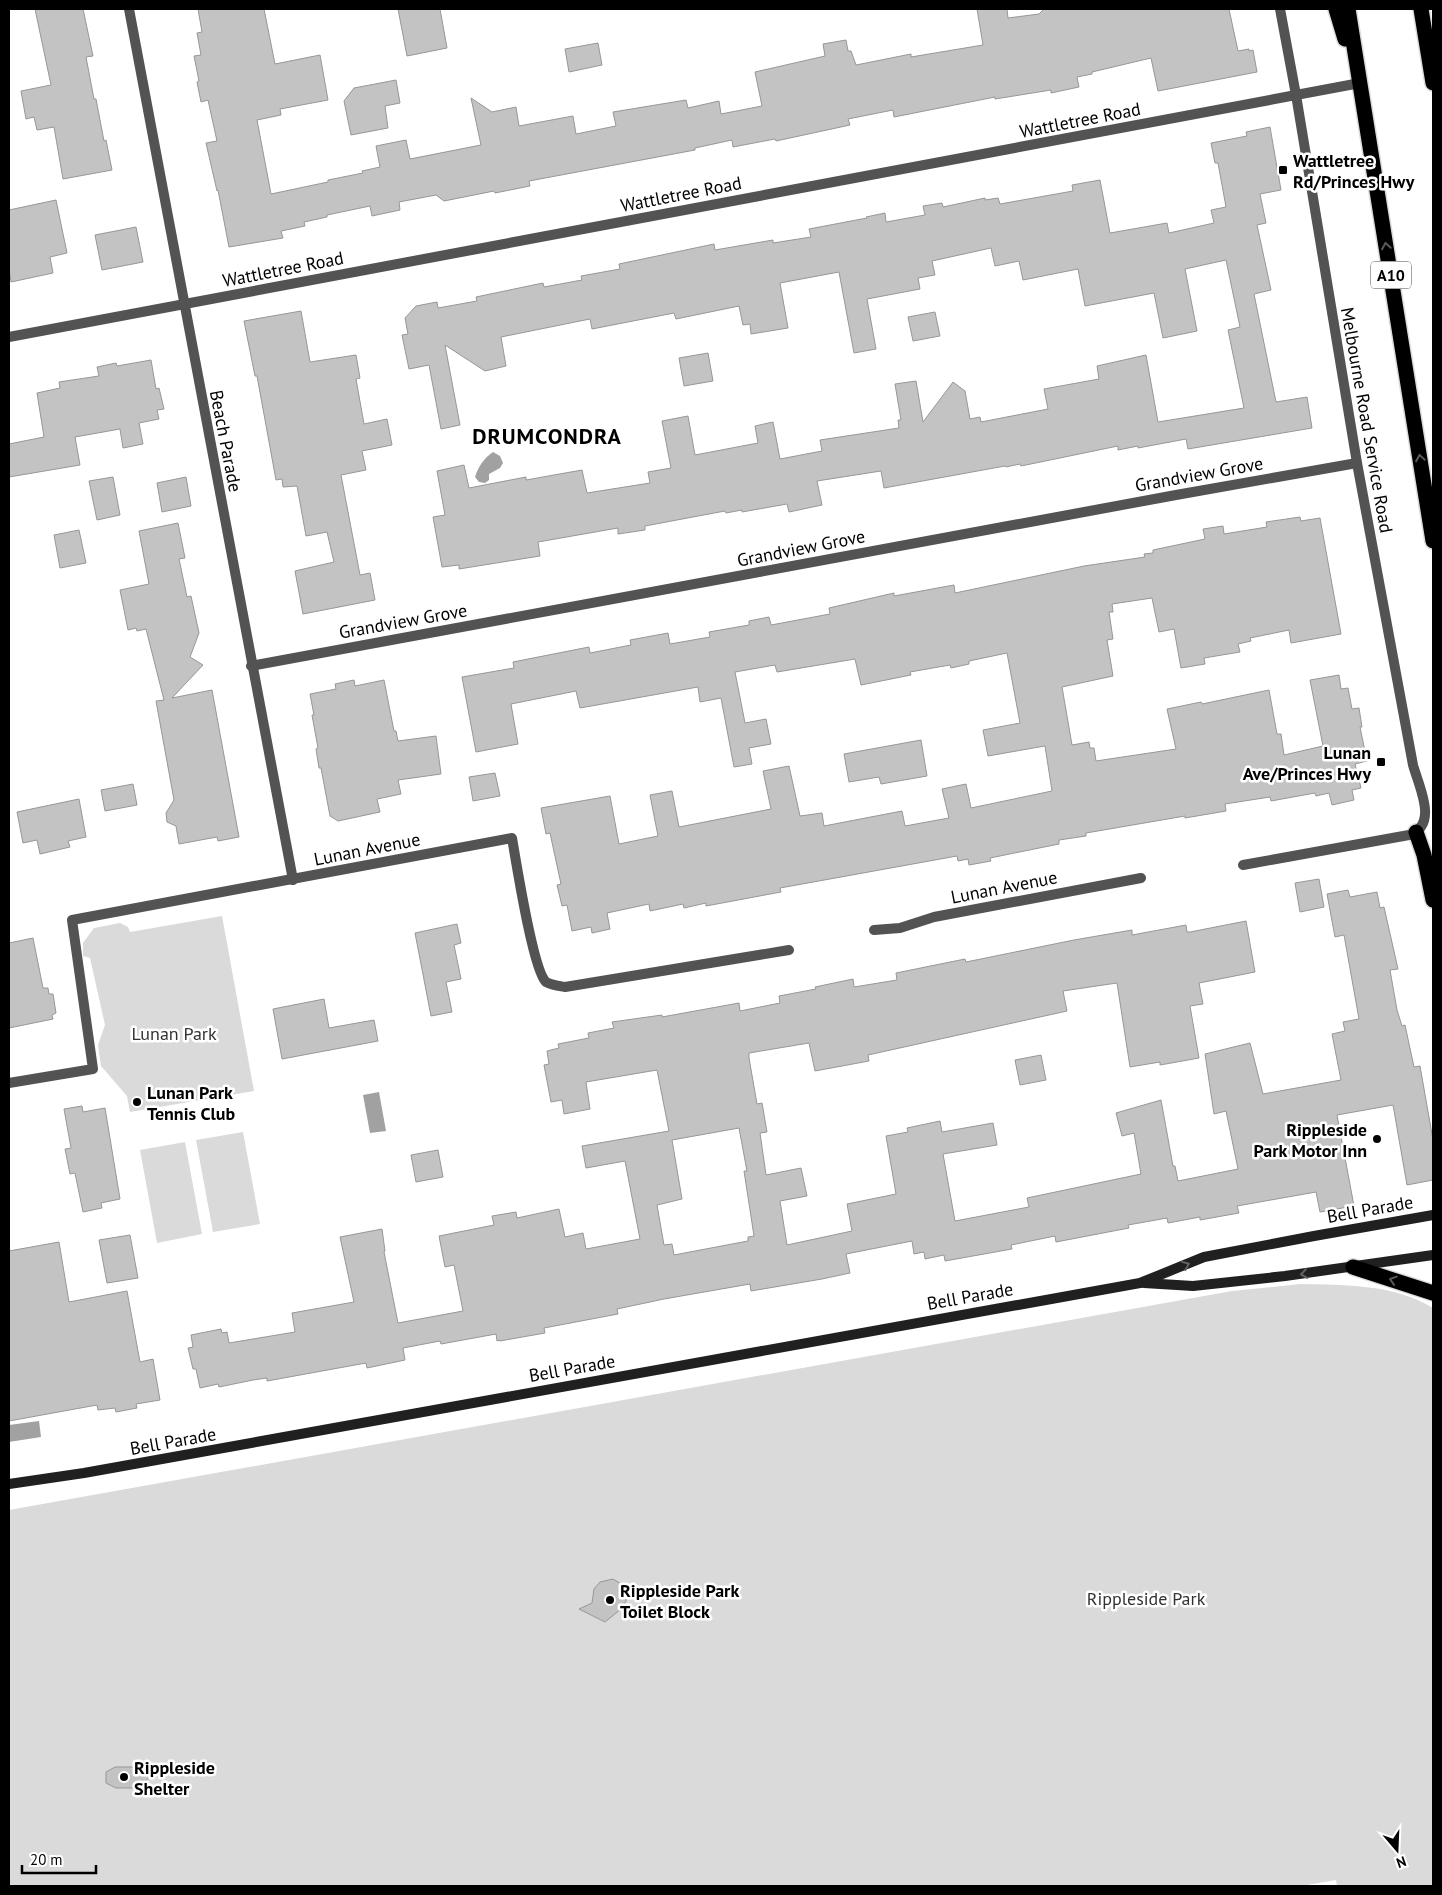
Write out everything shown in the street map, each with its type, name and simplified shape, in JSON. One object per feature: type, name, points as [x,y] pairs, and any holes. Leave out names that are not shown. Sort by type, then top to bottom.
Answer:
[{"type":"highway","points":[[1336,9],[1360,83]]},
{"type":"highway","name":"A10","points":[[1348,9],[1433,540]]},
{"type":"highway","points":[[1421,9],[1433,83]]},
{"type":"highway","points":[[1416,832],[1424,855],[1433,900]]},
{"type":"highway","points":[[1353,1267],[1433,1293]]},
{"type":"street","name":"Beach Parade","points":[[130,9],[293,880]]},
{"type":"street","name":"Melbourne Road Service Road","points":[[1280,9],[1357,463],[1412,765],[1426,815],[1423,825],[1416,832]]},
{"type":"street","name":"Wattletree Road","points":[[9,337],[1360,83]]},
{"type":"street","name":"Grandview Grove","points":[[252,666],[1166,496],[1357,463]]},
{"type":"street","points":[[1243,865],[1409,835],[1416,832]]},
{"type":"street","name":"Lunan Avenue","points":[[9,1083],[93,1070],[72,920],[512,838],[536,962],[546,982],[565,987],[789,950]]},
{"type":"street","name":"Lunan Avenue","points":[[874,930],[900,928],[934,917],[1141,878]]},
{"type":"street","name":"Bell Parade","points":[[9,1484],[94,1472],[1140,1283],[1204,1257],[1331,1232],[1433,1215]]},
{"type":"street","name":"Bell Parade","points":[[1140,1283],[1193,1286],[1433,1256]]},
{"type":"green space","name":"Lunan Park","points":[[222,916],[254,1091],[130,1112],[127,1096],[101,1066],[98,1045],[105,1025],[90,958],[83,956],[83,943],[94,928],[120,923],[128,927],[130,932]]},
{"type":"green space","points":[[243,1132],[260,1224],[213,1232],[196,1140]]},
{"type":"green space","points":[[185,1142],[202,1234],[157,1243],[140,1150]]},
{"type":"green space","name":"Rippleside Park","points":[[1301,1284],[1369,1287],[1386,1290],[1418,1300],[1433,1308],[1433,1886],[1337,1886],[1336,1880],[1301,1886],[9,1886],[9,1510],[1232,1291]]},
{"type":"shaded area","points":[[493,452],[500,456],[503,463],[500,468],[489,474],[489,480],[485,483],[479,482],[475,477],[478,470],[484,460]]},
{"type":"shaded area","points":[[379,1092],[386,1131],[370,1133],[363,1095]]},
{"type":"shaded area","points":[[39,1421],[41,1437],[9,1442],[9,1425]]},
{"type":"building","points":[[35,9],[83,9],[93,56],[86,57],[94,99],[96,99],[112,170],[63,179],[54,127],[37,130],[34,117],[26,119],[21,91],[51,85]]},
{"type":"building","points":[[198,9],[264,9],[275,64],[320,55],[328,100],[280,109],[281,115],[257,120],[271,194],[328,182],[328,180],[363,173],[362,171],[380,167],[376,146],[406,140],[410,159],[481,145],[471,98],[492,112],[516,107],[519,126],[573,116],[576,134],[616,126],[613,112],[686,100],[688,108],[719,101],[721,114],[762,106],[755,72],[825,56],[823,44],[846,40],[848,51],[851,51],[856,65],[911,54],[911,57],[983,45],[977,9],[1007,9],[1008,18],[1039,14],[1044,9],[1229,9],[1238,51],[1253,50],[1257,72],[1158,91],[1151,58],[1077,77],[1079,87],[1051,93],[1051,90],[995,99],[995,97],[894,117],[893,110],[848,119],[850,125],[776,141],[775,139],[733,147],[732,140],[695,148],[695,150],[529,181],[530,186],[495,193],[494,191],[444,201],[436,195],[399,202],[400,210],[372,216],[370,206],[304,222],[305,226],[281,231],[283,238],[229,247],[218,190],[206,143],[217,141],[208,100],[201,102],[197,82],[199,81],[194,56],[201,55],[197,33],[202,32]]},
{"type":"building","points":[[398,9],[440,9],[447,48],[407,56]]},
{"type":"building","points":[[598,43],[602,65],[569,72],[565,49]]},
{"type":"building","points":[[396,80],[400,103],[385,106],[388,128],[351,135],[344,101],[354,88]]},
{"type":"building","points":[[1270,127],[1281,190],[1260,194],[1266,223],[1257,225],[1271,290],[1254,294],[1276,402],[1307,397],[1312,428],[1188,449],[1186,439],[1138,448],[1138,446],[1118,450],[1118,446],[1021,466],[1020,464],[1005,466],[884,488],[881,471],[817,481],[822,505],[789,512],[787,504],[742,512],[742,510],[726,513],[725,511],[645,526],[645,530],[618,534],[618,528],[538,542],[540,556],[459,569],[459,565],[442,567],[433,517],[445,515],[437,471],[464,465],[469,488],[526,477],[526,480],[582,470],[587,493],[650,483],[648,472],[671,468],[662,421],[688,416],[695,455],[758,443],[755,426],[773,422],[780,459],[822,451],[820,440],[899,428],[898,420],[901,420],[895,384],[916,381],[923,422],[953,382],[965,391],[970,419],[980,417],[981,422],[1048,409],[1044,389],[1099,379],[1097,366],[1146,355],[1158,422],[1244,408],[1228,330],[1240,327],[1226,260],[1185,269],[1197,331],[1163,338],[1154,293],[1085,306],[1078,269],[1023,280],[1019,261],[995,266],[991,248],[932,261],[935,275],[918,278],[920,289],[867,299],[876,349],[854,353],[839,272],[780,283],[788,328],[751,334],[750,324],[743,325],[739,306],[676,319],[674,313],[592,329],[590,319],[501,337],[506,366],[485,371],[445,345],[460,425],[441,429],[429,365],[409,369],[402,335],[408,334],[405,318],[416,306],[437,302],[438,308],[477,301],[476,297],[543,283],[544,287],[582,280],[581,276],[620,269],[619,264],[714,244],[715,250],[773,240],[773,243],[811,237],[809,229],[885,213],[886,222],[925,215],[923,206],[942,203],[943,207],[985,198],[985,200],[998,198],[1000,204],[1073,191],[1072,185],[1100,180],[1110,233],[1167,223],[1169,233],[1214,223],[1211,210],[1226,207],[1218,163],[1215,163],[1211,143],[1247,136],[1246,132]]},
{"type":"building","points":[[56,200],[67,253],[50,257],[53,273],[11,282],[9,269],[9,210]]},
{"type":"building","points":[[136,227],[143,262],[102,270],[95,235]]},
{"type":"building","points":[[301,311],[310,362],[356,355],[360,378],[356,379],[364,424],[387,419],[392,445],[362,451],[366,470],[341,475],[360,575],[370,573],[375,600],[303,614],[295,571],[334,562],[327,532],[306,536],[297,486],[283,487],[282,479],[276,480],[257,376],[255,376],[244,321]]},
{"type":"building","points":[[935,312],[940,336],[913,341],[908,317]]},
{"type":"building","points":[[708,353],[713,381],[684,386],[679,358]]},
{"type":"building","points":[[151,360],[156,389],[159,388],[164,409],[157,410],[159,419],[139,423],[143,444],[123,448],[120,429],[75,437],[80,465],[9,477],[9,444],[44,437],[37,393],[60,388],[59,382],[99,376],[97,367],[116,363],[117,366]]},
{"type":"building","points":[[113,477],[120,515],[97,520],[89,481]]},
{"type":"building","points":[[186,477],[191,506],[162,512],[157,483]]},
{"type":"building","points":[[1300,517],[1301,521],[1320,518],[1341,634],[1291,643],[1289,630],[1250,638],[1251,641],[1238,644],[1240,652],[1204,658],[1205,664],[1181,668],[1174,629],[1159,632],[1152,598],[1112,604],[1113,612],[1109,612],[1113,639],[1107,640],[1113,676],[1062,687],[1072,745],[1089,742],[1090,748],[1094,748],[1096,761],[1176,749],[1167,709],[1269,690],[1277,734],[1281,734],[1284,755],[1323,746],[1310,680],[1339,675],[1341,689],[1348,688],[1352,709],[1359,708],[1362,727],[1360,727],[1367,761],[1355,764],[1361,788],[1352,790],[1354,800],[1332,805],[1329,793],[1316,796],[1315,793],[1271,801],[1270,797],[1225,804],[1226,811],[1086,833],[1086,836],[1059,840],[1059,844],[990,858],[991,861],[969,865],[968,859],[958,861],[957,856],[780,888],[781,892],[706,906],[706,903],[684,908],[683,904],[650,911],[649,904],[607,913],[610,929],[592,933],[591,927],[572,931],[567,905],[562,906],[557,885],[561,884],[550,833],[546,834],[541,808],[610,796],[619,844],[658,836],[650,795],[672,791],[679,827],[771,809],[763,771],[789,766],[800,816],[822,813],[824,826],[902,811],[905,826],[949,818],[942,789],[966,784],[971,808],[1052,791],[1045,746],[988,756],[983,730],[1020,723],[1007,653],[969,661],[969,664],[951,668],[950,665],[910,672],[911,675],[861,685],[855,659],[777,672],[775,665],[735,672],[745,723],[766,719],[771,744],[749,748],[752,764],[734,767],[721,698],[700,702],[698,687],[580,708],[576,691],[511,704],[518,744],[476,752],[462,677],[514,668],[513,662],[589,647],[590,653],[631,645],[630,640],[668,633],[670,644],[710,637],[709,632],[749,625],[749,621],[769,617],[771,625],[830,614],[829,608],[894,593],[894,596],[954,585],[955,593],[1084,566],[1145,557],[1144,554],[1153,553],[1153,550],[1205,539],[1203,529],[1223,526],[1224,534],[1267,527],[1266,522]]},
{"type":"building","points":[[178,523],[185,558],[179,559],[187,597],[191,596],[199,633],[190,657],[203,665],[172,698],[212,690],[239,837],[218,841],[217,837],[179,844],[176,826],[167,822],[166,813],[174,800],[156,701],[164,700],[146,629],[137,631],[136,628],[128,630],[120,590],[149,584],[139,531]]},
{"type":"building","points":[[79,530],[86,563],[60,568],[54,535]]},
{"type":"building","points":[[354,680],[355,686],[384,680],[394,731],[396,731],[398,741],[436,736],[441,774],[398,780],[401,794],[377,799],[380,812],[338,821],[330,816],[321,768],[319,768],[310,694],[336,689],[335,684]]},
{"type":"building","points":[[921,740],[927,776],[881,784],[879,777],[849,782],[844,754]]},
{"type":"building","points":[[495,773],[500,796],[473,801],[469,777]]},
{"type":"building","points":[[133,784],[137,805],[105,811],[101,790]]},
{"type":"building","points":[[79,799],[86,837],[68,841],[70,847],[40,854],[37,840],[23,843],[17,812]]},
{"type":"building","points":[[1319,879],[1324,907],[1300,912],[1295,883]]},
{"type":"building","points":[[1348,890],[1350,897],[1377,892],[1380,908],[1384,907],[1398,969],[1390,970],[1397,1010],[1402,1026],[1405,1025],[1414,1067],[1420,1066],[1433,1140],[1433,1180],[1407,1185],[1393,1105],[1337,1115],[1354,1206],[1320,1212],[1316,1192],[1237,1206],[1239,1213],[1168,1223],[1167,1218],[1128,1225],[1129,1228],[1056,1242],[1055,1236],[1011,1245],[1012,1249],[945,1261],[944,1255],[925,1259],[924,1252],[914,1254],[912,1241],[846,1254],[850,1273],[822,1279],[751,1291],[750,1284],[664,1299],[617,1309],[618,1314],[544,1328],[545,1333],[500,1341],[497,1341],[496,1334],[441,1344],[440,1341],[403,1348],[405,1360],[367,1368],[366,1363],[267,1381],[267,1378],[219,1387],[218,1384],[200,1388],[196,1369],[193,1369],[188,1348],[193,1347],[191,1335],[221,1329],[222,1333],[227,1332],[229,1343],[295,1332],[292,1313],[354,1302],[340,1237],[382,1229],[384,1252],[398,1323],[463,1311],[454,1265],[445,1267],[439,1236],[494,1225],[492,1216],[516,1212],[517,1218],[559,1209],[565,1237],[583,1233],[586,1249],[640,1239],[625,1161],[586,1168],[582,1146],[669,1131],[657,1070],[586,1082],[590,1109],[564,1114],[562,1100],[551,1102],[544,1065],[549,1064],[547,1051],[559,1048],[558,1044],[589,1038],[588,1033],[614,1028],[612,1022],[662,1015],[662,1017],[739,1003],[740,1011],[780,1003],[779,996],[816,989],[815,987],[853,979],[854,987],[897,980],[896,973],[965,959],[966,962],[1132,930],[1132,935],[1186,925],[1187,932],[1190,932],[1246,921],[1255,972],[1199,983],[1203,1004],[1190,1006],[1199,1058],[1160,1065],[1160,1062],[1130,1067],[1117,983],[1063,991],[1067,1011],[868,1055],[869,1061],[815,1071],[809,1043],[749,1053],[757,1104],[762,1103],[767,1132],[760,1133],[766,1175],[801,1168],[807,1196],[780,1201],[787,1245],[852,1231],[847,1204],[896,1194],[886,1136],[908,1132],[907,1128],[940,1121],[942,1132],[993,1123],[997,1145],[943,1154],[955,1221],[1029,1207],[1027,1198],[1141,1174],[1134,1133],[1122,1136],[1116,1113],[1161,1100],[1173,1166],[1175,1166],[1178,1181],[1238,1169],[1226,1111],[1214,1114],[1205,1054],[1250,1043],[1263,1094],[1341,1080],[1332,1034],[1345,1031],[1343,1022],[1359,1019],[1344,935],[1335,937],[1327,894]],"holes":[[[739,1128],[747,1171],[744,1171],[754,1236],[748,1237],[748,1241],[674,1255],[672,1244],[664,1245],[657,1205],[682,1199],[672,1140]]]},
{"type":"building","points":[[457,924],[461,943],[454,945],[461,979],[446,982],[452,1012],[431,1016],[415,933]]},
{"type":"building","points":[[33,938],[43,988],[48,988],[49,994],[53,994],[56,1013],[52,1015],[53,1019],[9,1028],[9,943]]},
{"type":"building","points":[[324,999],[329,1028],[374,1020],[378,1041],[282,1059],[273,1009]]},
{"type":"building","points":[[1041,1055],[1046,1080],[1020,1085],[1015,1060]]},
{"type":"building","points":[[82,1106],[83,1112],[105,1108],[120,1199],[101,1203],[102,1208],[83,1212],[75,1173],[70,1174],[65,1149],[71,1148],[64,1109]]},
{"type":"building","points":[[438,1150],[443,1177],[416,1182],[411,1155]]},
{"type":"building","points":[[130,1235],[138,1278],[107,1283],[99,1240]]},
{"type":"building","points":[[59,1242],[69,1302],[127,1291],[140,1362],[153,1359],[160,1400],[136,1404],[137,1408],[116,1412],[115,1408],[98,1410],[97,1405],[9,1421],[9,1251]]},
{"type":"building","name":"Rippleside Park Toilet Block","points":[[613,1579],[623,1585],[627,1592],[626,1601],[621,1609],[605,1622],[579,1609],[592,1603],[594,1589],[600,1582]]},
{"type":"building","name":"Rippleside Shelter","points":[[115,1767],[134,1767],[151,1777],[134,1788],[116,1788],[106,1783],[106,1772]]},
{"type":"place","name":"Wattletree Rd/Princes Hwy","points":[[1283,170]]},
{"type":"place","name":"Lunan Ave/Princes Hwy","points":[[1381,762]]},
{"type":"place","name":"Lunan Park Tennis Club","points":[[137,1102]]},
{"type":"place","name":"Rippleside Park Motor Inn","points":[[1377,1139]]},
{"type":"place","name":"Rippleside Park Toilet Block","points":[[610,1600]]},
{"type":"place","name":"Rippleside Shelter","points":[[124,1777]]},
{"type":"district","name":"DRUMCONDRA","points":[[547,436]]}]
